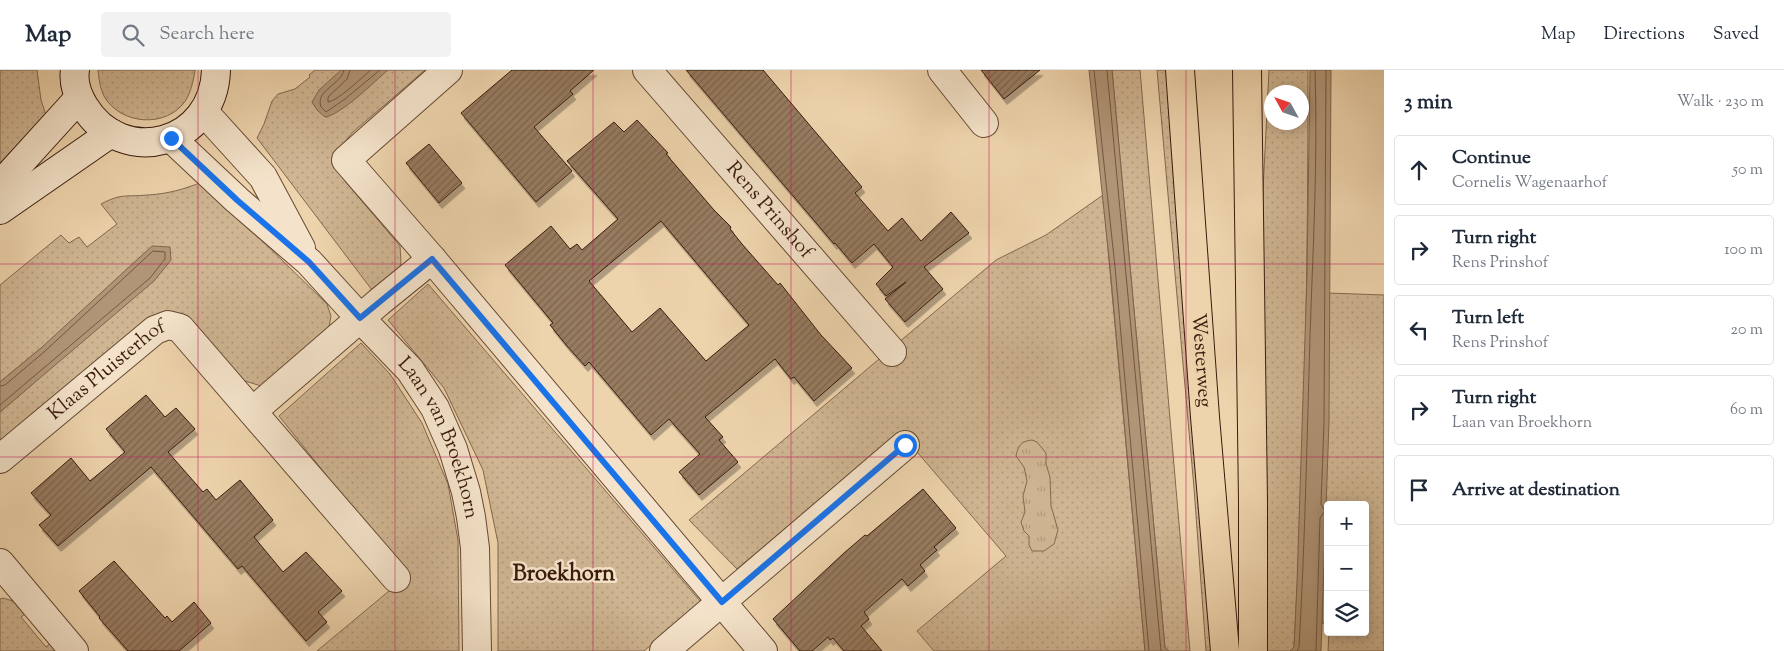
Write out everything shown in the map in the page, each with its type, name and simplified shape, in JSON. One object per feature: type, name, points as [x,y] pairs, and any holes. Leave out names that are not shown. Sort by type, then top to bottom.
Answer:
[{"type":"main road","name":"Westerweg","points":[[1180,70],[1205,417],[1225,651]]},
{"type":"main road","points":[[1247,70],[1253,501],[1253,651]]},
{"type":"street","points":[[75,70],[74,76],[79,98],[92,118],[111,134],[130,141],[150,142],[171,138],[191,127],[204,112],[213,93],[217,71]]},
{"type":"street","points":[[448,70],[346,160],[764,651]]},
{"type":"street","name":"Rens Prinshof","points":[[647,70],[892,352]]},
{"type":"street","points":[[942,70],[984,123]]},
{"type":"street","points":[[0,185],[79,98]]},
{"type":"street","name":"Laan van Broekhorn","points":[[204,112],[263,178],[309,262]]},
{"type":"street","points":[[0,210],[111,134]]},
{"type":"street","name":"Laan van Broekhorn","points":[[171,138],[237,200],[309,262],[410,370],[425,392],[443,424],[466,492],[474,540],[477,651]]},
{"type":"street","points":[[252,411],[432,259]]},
{"type":"street","name":"Klaas Pluisterhof","points":[[0,460],[155,330],[168,325],[180,328],[396,578]]},
{"type":"street","points":[[664,651],[905,445]]},
{"type":"street","points":[[0,564],[74,651]]},
{"type":"green space","points":[[0,70],[37,70],[41,100],[46,115],[0,163]]},
{"type":"green space","points":[[98,70],[195,71],[188,97],[178,109],[167,116],[144,120],[132,118],[111,106],[104,96]]},
{"type":"green space","points":[[315,70],[425,70],[352,133],[341,150],[339,161],[344,180],[400,246],[401,262],[399,270],[372,290],[257,138],[272,101],[278,94],[295,89],[310,77],[309,75]]},
{"type":"green space","points":[[1112,70],[1140,70],[1190,651],[1169,651],[1165,648]]},
{"type":"green space","points":[[1157,70],[1167,70],[1215,651],[1206,651],[1194,488]]},
{"type":"green space","points":[[1269,70],[1308,70],[1308,85],[1268,85]]},
{"type":"green space","points":[[1266,130],[1308,130],[1303,431],[1294,647],[1290,651],[1265,651],[1261,231]]},
{"type":"green space","points":[[202,182],[327,304],[331,316],[329,327],[261,386],[242,380],[195,323],[183,315],[168,312],[147,319],[0,442],[0,412],[34,383],[41,348],[0,382],[0,285],[61,235],[69,243],[79,237],[87,247],[117,224],[101,204],[124,196],[162,194]]},
{"type":"green space","points":[[1103,195],[1145,651],[934,651],[917,631],[1006,556],[900,432],[737,569],[689,520],[996,260],[1046,235]]},
{"type":"green space","points":[[428,284],[701,602],[644,651],[498,651],[498,543],[483,470],[444,388],[388,320]]},
{"type":"green space","points":[[1328,293],[1384,295],[1384,651],[1328,651],[1329,636],[1369,636],[1369,501],[1324,501]]},
{"type":"green space","points":[[361,343],[390,374],[422,423],[448,484],[458,540],[459,651],[317,651],[407,576],[279,416]]},
{"type":"green space","points":[[1032,440],[1037,442],[1046,453],[1046,464],[1050,477],[1051,506],[1058,530],[1054,544],[1044,551],[1032,551],[1029,545],[1029,536],[1024,531],[1021,522],[1025,512],[1023,496],[1027,481],[1024,467],[1016,456],[1021,445]]},
{"type":"green space","points":[[1324,513],[1324,623],[1322,623]]},
{"type":"green space","points":[[0,599],[13,601],[25,614],[21,617],[46,647],[51,643],[56,649],[54,651],[0,651]]},
{"type":"water","points":[[341,70],[388,70],[349,104],[332,115],[325,117],[312,102],[319,90]]},
{"type":"water","points":[[1089,70],[1112,70],[1165,648],[1169,651],[1145,651],[1110,267]]},
{"type":"water","points":[[1310,70],[1331,70],[1329,422],[1326,501],[1324,501],[1321,651],[1290,651],[1294,647],[1297,583],[1307,275]]},
{"type":"water","points":[[152,246],[170,247],[171,260],[154,281],[0,412],[0,382],[41,348]]},
{"type":"building","points":[[512,70],[594,70],[570,91],[573,94],[534,127],[572,171],[536,202],[461,113]]},
{"type":"building","points":[[686,70],[763,70],[862,187],[855,193],[888,231],[902,218],[921,241],[951,212],[969,233],[924,267],[943,289],[905,322],[885,299],[906,282],[886,296],[876,284],[893,267],[874,244],[852,263]]},
{"type":"building","points":[[981,70],[1040,70],[1004,99]]},
{"type":"building","points":[[637,120],[668,153],[666,154],[714,210],[731,227],[730,229],[742,244],[778,285],[780,283],[821,335],[852,368],[814,401],[794,377],[791,379],[775,359],[705,417],[723,437],[719,440],[738,462],[699,495],[679,472],[700,454],[669,419],[651,435],[589,362],[585,366],[567,346],[550,325],[553,323],[505,265],[551,226],[570,249],[577,244],[582,250],[618,219],[567,161],[614,122],[624,132]],"holes":[[[661,221],[749,325],[706,361],[660,308],[632,332],[589,281]]]},
{"type":"building","points":[[429,144],[462,183],[439,203],[406,163]]},
{"type":"building","points":[[146,395],[165,417],[176,408],[195,429],[168,452],[203,492],[207,489],[216,500],[240,480],[273,520],[254,537],[283,572],[306,552],[342,591],[318,612],[327,622],[306,641],[242,566],[238,569],[151,467],[58,546],[39,525],[51,515],[31,493],[71,458],[90,481],[125,452],[106,429]]},
{"type":"building","points":[[923,489],[956,528],[934,547],[937,550],[920,565],[925,571],[908,586],[902,579],[864,612],[869,619],[861,626],[882,651],[844,651],[833,638],[830,640],[828,637],[812,651],[800,651],[773,619],[844,553]]},
{"type":"building","points":[[114,561],[165,618],[167,616],[172,622],[194,602],[211,623],[179,651],[128,651],[99,618],[79,591]]},
{"type":"district","name":"Broekhorn","points":[[564,575]]},
{"type":"route","points":[[171,138],[237,200],[309,262],[360,318],[432,259],[722,602],[905,445]]}]
